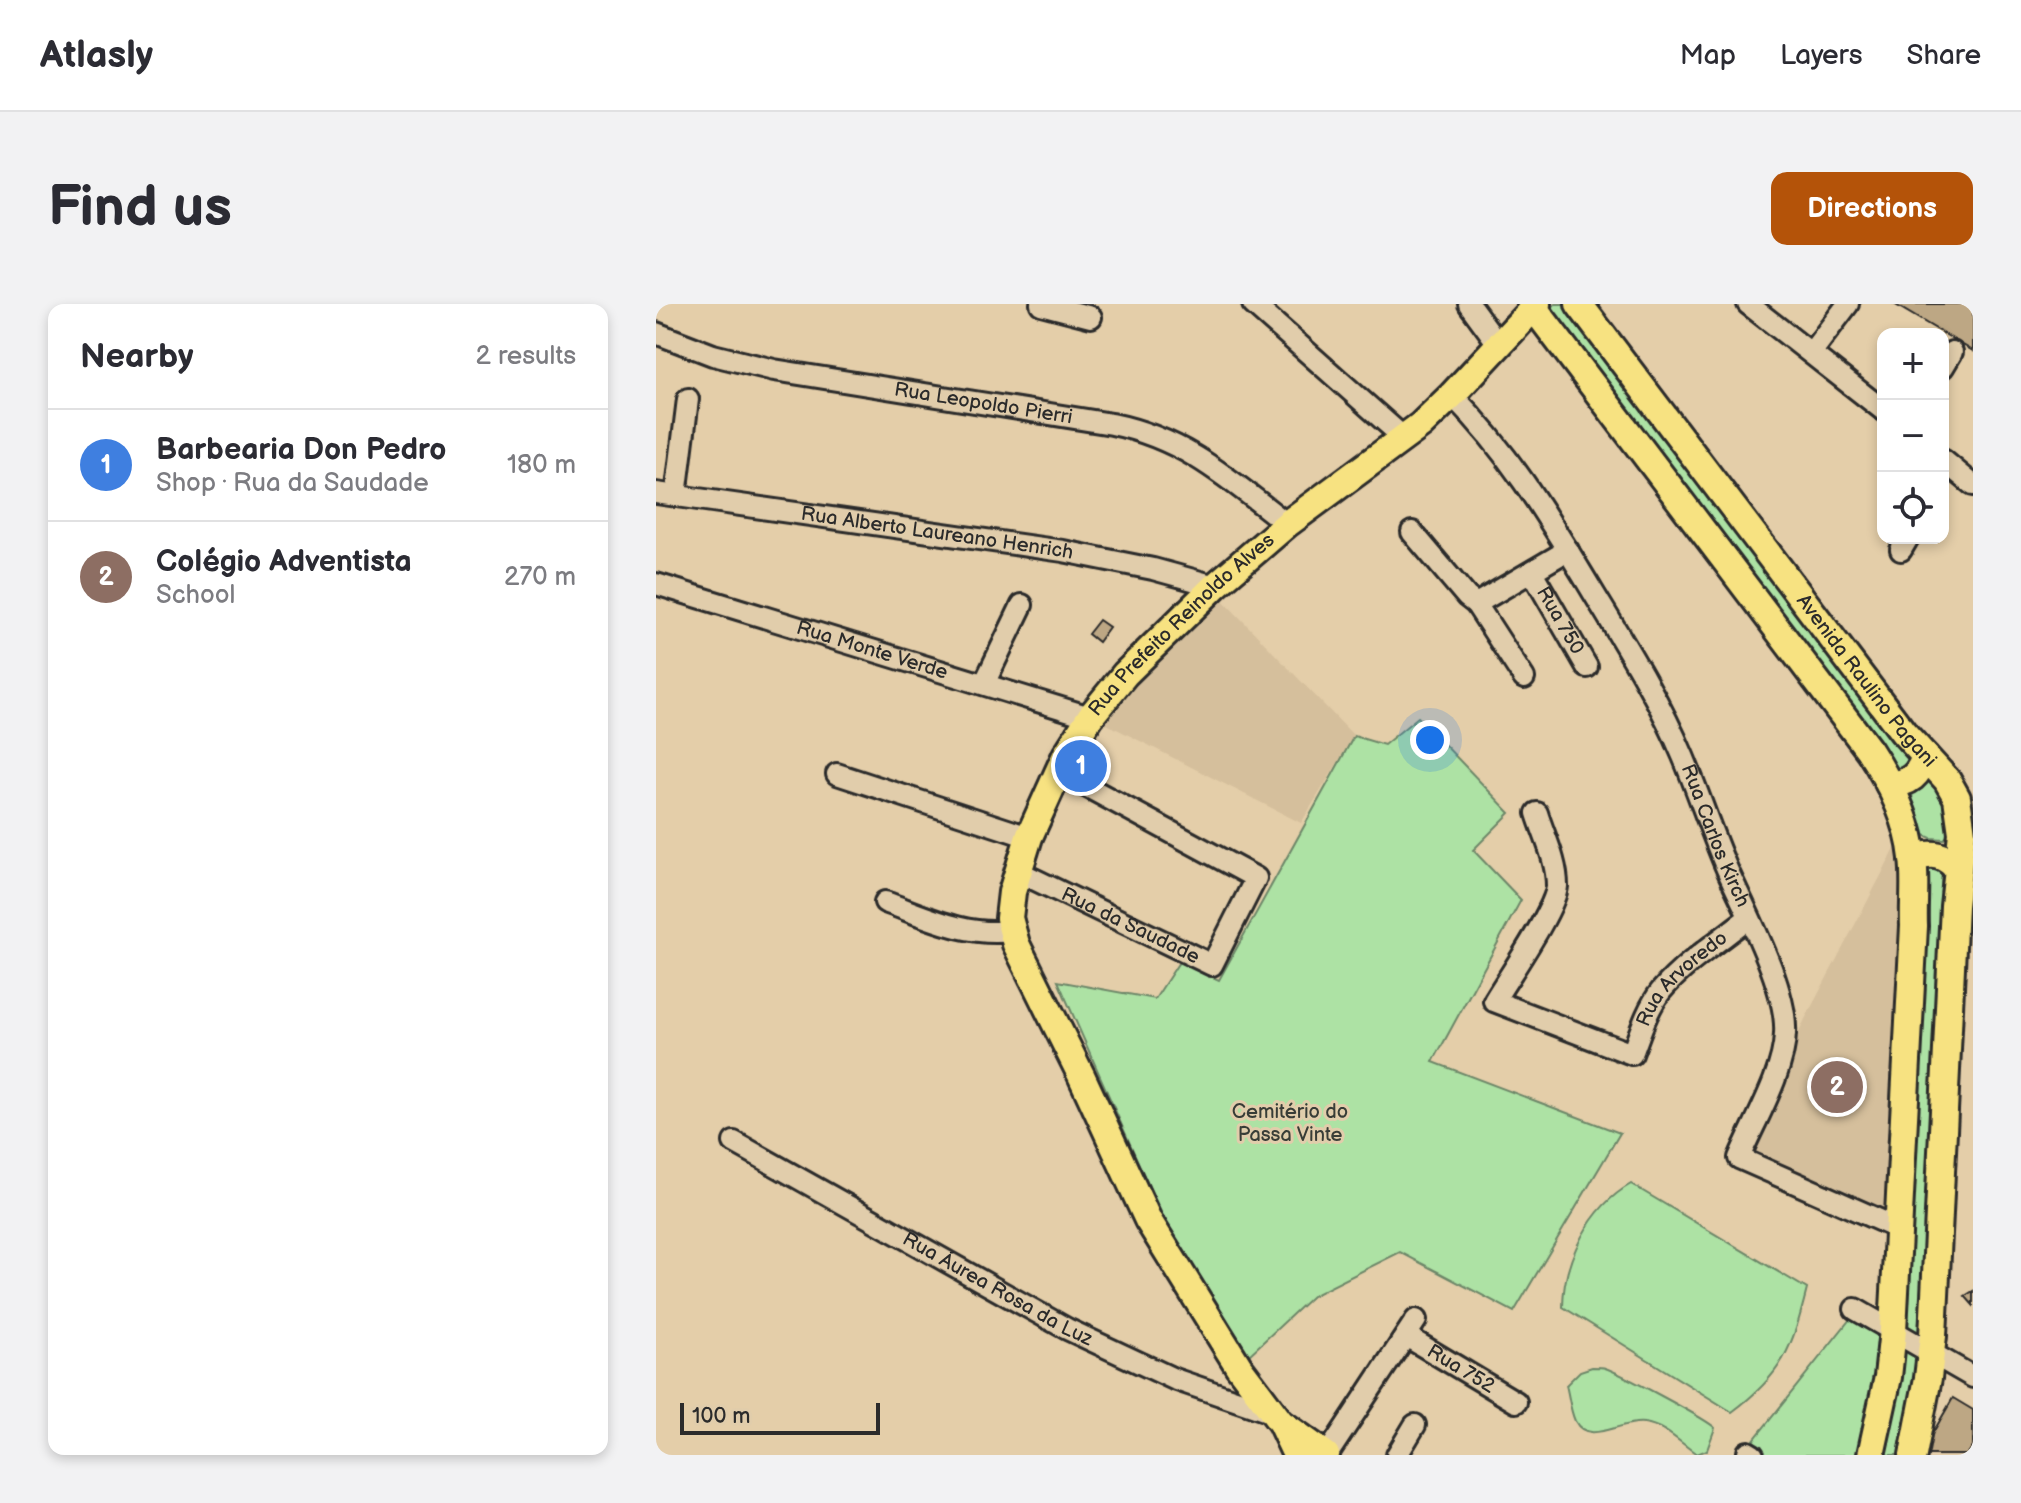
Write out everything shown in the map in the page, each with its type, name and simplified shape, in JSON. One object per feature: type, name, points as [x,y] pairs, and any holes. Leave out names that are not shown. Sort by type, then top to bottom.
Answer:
[{"type":"main road","name":"Avenida Raulino Pagani","points":[[1579,304],[1903,732],[1947,780],[1957,798],[1962,833],[1931,1352],[1913,1455]]},
{"type":"main road","name":"Rua Prefeito Reinoldo Alves","points":[[1296,1455],[1277,1418],[1239,1367],[1148,1220],[1012,931],[1010,905],[1017,871],[1058,771],[1090,717],[1125,674],[1215,586],[1287,524],[1405,439],[1452,395],[1534,305]]},
{"type":"main road","name":"Avenida Raulino Pagani","points":[[1534,305],[1869,750],[1889,784],[1907,826],[1913,859],[1914,926],[1893,1330],[1888,1377],[1871,1455]]},
{"type":"main road","points":[[1889,784],[1901,784],[1913,779],[1921,769],[1925,756]]},
{"type":"main road","points":[[1913,859],[1925,854],[1938,855],[1949,860],[1958,870]]},
{"type":"main road","points":[[1277,1418],[1327,1455]]},
{"type":"street","points":[[1041,304],[1091,317]]},
{"type":"street","points":[[1253,304],[1405,439]]},
{"type":"street","points":[[1469,304],[1499,345]]},
{"type":"street","points":[[1748,304],[1877,405]]},
{"type":"street","points":[[1811,353],[1848,304]]},
{"type":"street","name":"Rua Leopoldo Pierri","points":[[656,333],[713,355],[774,370],[1141,431],[1193,453],[1287,524]]},
{"type":"street","name":"Rua Carlos Kirch","points":[[1452,395],[1486,429],[1508,457],[1568,550],[1663,713],[1774,981],[1785,1016],[1786,1034],[1778,1068],[1739,1158],[1897,1228]]},
{"type":"street","points":[[666,495],[688,399]]},
{"type":"street","points":[[1949,470],[1973,485]]},
{"type":"street","name":"Rua Alberto Laureano Henrich","points":[[666,495],[1063,551],[1153,569],[1215,586]]},
{"type":"street","points":[[1412,532],[1476,604],[1524,678]]},
{"type":"street","points":[[1476,604],[1568,550]]},
{"type":"street","name":"Rua 750","points":[[1532,572],[1587,667]]},
{"type":"street","name":"Rua Monte Verde","points":[[656,584],[1090,717]]},
{"type":"street","points":[[984,684],[1022,605]]},
{"type":"street","name":"Rua da Saudade","points":[[1017,871],[1212,965],[1256,878],[1058,771]]},
{"type":"street","points":[[837,774],[1029,837]]},
{"type":"street","name":"Rua Arvoredo","points":[[1537,813],[1555,868],[1557,889],[1549,910],[1494,1001],[1632,1054],[1661,992],[1690,964],[1748,918]]},
{"type":"street","points":[[885,902],[965,930],[990,933],[1012,931]]},
{"type":"street","name":"Rua Áurea Rosa da Luz","points":[[734,1142],[1067,1329],[1174,1379],[1277,1418]]},
{"type":"street","points":[[1855,1309],[1973,1377]]},
{"type":"street","name":"Rua 752","points":[[1327,1455],[1411,1328],[1516,1402]]},
{"type":"street","points":[[1397,1455],[1415,1425]]},
{"type":"shaded area","points":[[1216,593],[1354,736],[1301,823],[1099,720]]},
{"type":"shaded area","points":[[1903,834],[1907,848],[1892,1219],[1746,1155],[1805,1019]]},
{"type":"green space","points":[[1555,304],[1565,304],[1887,724],[1912,758],[1905,768],[1893,765],[1547,313]]},
{"type":"green space","name":"Cemitério do Passa Vinte","points":[[1418,717],[1510,813],[1473,850],[1521,900],[1433,1062],[1620,1133],[1514,1312],[1400,1252],[1312,1296],[1247,1357],[1172,1239],[1058,981],[1155,999],[1179,962],[1219,980],[1354,736],[1384,745]]},
{"type":"green space","points":[[1931,777],[1947,797],[1951,833],[1944,839],[1922,834],[1913,804],[1914,788]]},
{"type":"green space","points":[[1942,866],[1938,942],[1943,960],[1925,1338],[1907,1330],[1902,1320],[1921,867]]},
{"type":"green space","points":[[1631,1184],[1807,1289],[1783,1359],[1763,1385],[1732,1412],[1563,1307],[1568,1272],[1582,1237],[1603,1206]]},
{"type":"green space","points":[[1851,1318],[1890,1339],[1865,1455],[1765,1455],[1749,1446]]},
{"type":"green space","points":[[1915,1350],[1921,1355],[1904,1455],[1878,1455],[1904,1351]]},
{"type":"green space","points":[[1592,1367],[1613,1371],[1715,1428],[1707,1450],[1697,1454],[1665,1431],[1644,1423],[1597,1432],[1581,1428],[1573,1417],[1566,1385],[1580,1371]]},
{"type":"building","points":[[1894,304],[1973,304],[1973,351],[1949,337],[1949,328],[1934,328]]},
{"type":"building","points":[[1099,620],[1109,627],[1098,642],[1088,634]]},
{"type":"building","points":[[1973,1291],[1973,1305],[1965,1296]]},
{"type":"building","points":[[1953,1398],[1973,1410],[1973,1446],[1967,1455],[1920,1455]]},
{"type":"place","name":"Barbearia Don Pedro","points":[[1081,766]]},
{"type":"place","name":"Colégio Adventista","points":[[1837,1087]]}]
